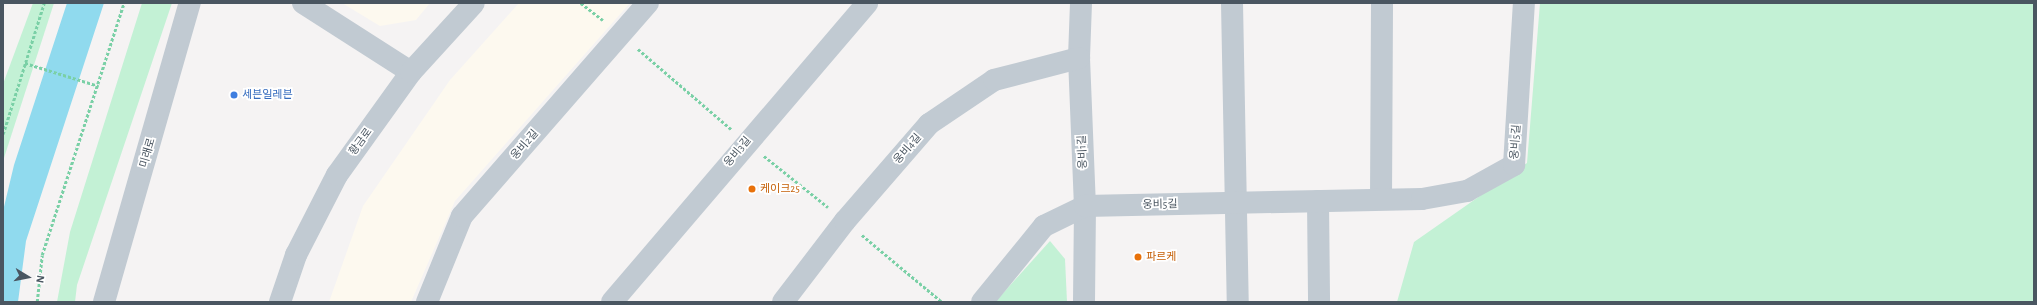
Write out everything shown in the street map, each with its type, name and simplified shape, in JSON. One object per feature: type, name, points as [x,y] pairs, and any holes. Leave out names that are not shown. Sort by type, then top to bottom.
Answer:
[{"type":"street","name":"미래로","points":[[104,302],[190,3]]},
{"type":"street","points":[[302,3],[411,72]]},
{"type":"street","name":"황금로","points":[[280,302],[296,255],[337,175],[411,72],[474,3]]},
{"type":"street","name":"웅비2길","points":[[427,302],[462,216],[648,3]]},
{"type":"street","name":"웅비3길","points":[[612,302],[867,3]]},
{"type":"street","name":"웅비1길","points":[[1081,3],[1079,58],[1085,206],[1084,302]]},
{"type":"street","points":[[1232,3],[1238,302]]},
{"type":"street","points":[[1381,198],[1382,3]]},
{"type":"street","name":"웅비5길","points":[[1085,206],[1235,204],[1381,198],[1422,199],[1467,191],[1514,165],[1524,3]]},
{"type":"street","name":"웅비4길","points":[[782,302],[846,221],[929,124],[994,80],[1079,58]]},
{"type":"street","points":[[1318,201],[1319,302]]},
{"type":"street","points":[[982,302],[1044,226],[1085,206]]},
{"type":"path","points":[[3,134],[44,3]]},
{"type":"path","points":[[37,302],[42,255],[99,86],[124,3]]},
{"type":"path","points":[[581,3],[942,302]]},
{"type":"path","points":[[24,63],[99,86]]},
{"type":"shaded area","points":[[342,3],[430,3],[416,20],[380,26]]},
{"type":"shaded area","points":[[519,3],[630,3],[455,201],[411,302],[329,302],[363,206],[450,80]]},
{"type":"green space","points":[[33,3],[54,3],[3,161],[3,84]]},
{"type":"green space","points":[[142,3],[172,3],[77,285],[75,302],[57,302],[70,232]]},
{"type":"green space","points":[[1540,3],[2034,3],[2034,302],[1397,302],[1414,242],[1527,163]]},
{"type":"green space","points":[[1050,241],[1065,259],[1067,302],[995,302]]},
{"type":"water","points":[[67,3],[104,3],[26,241],[18,302],[3,302],[3,211],[14,165]]},
{"type":"place","name":"세븐일레븐","points":[[234,95]]},
{"type":"place","name":"케이크25","points":[[752,189]]},
{"type":"place","name":"파르케","points":[[1138,257]]}]
